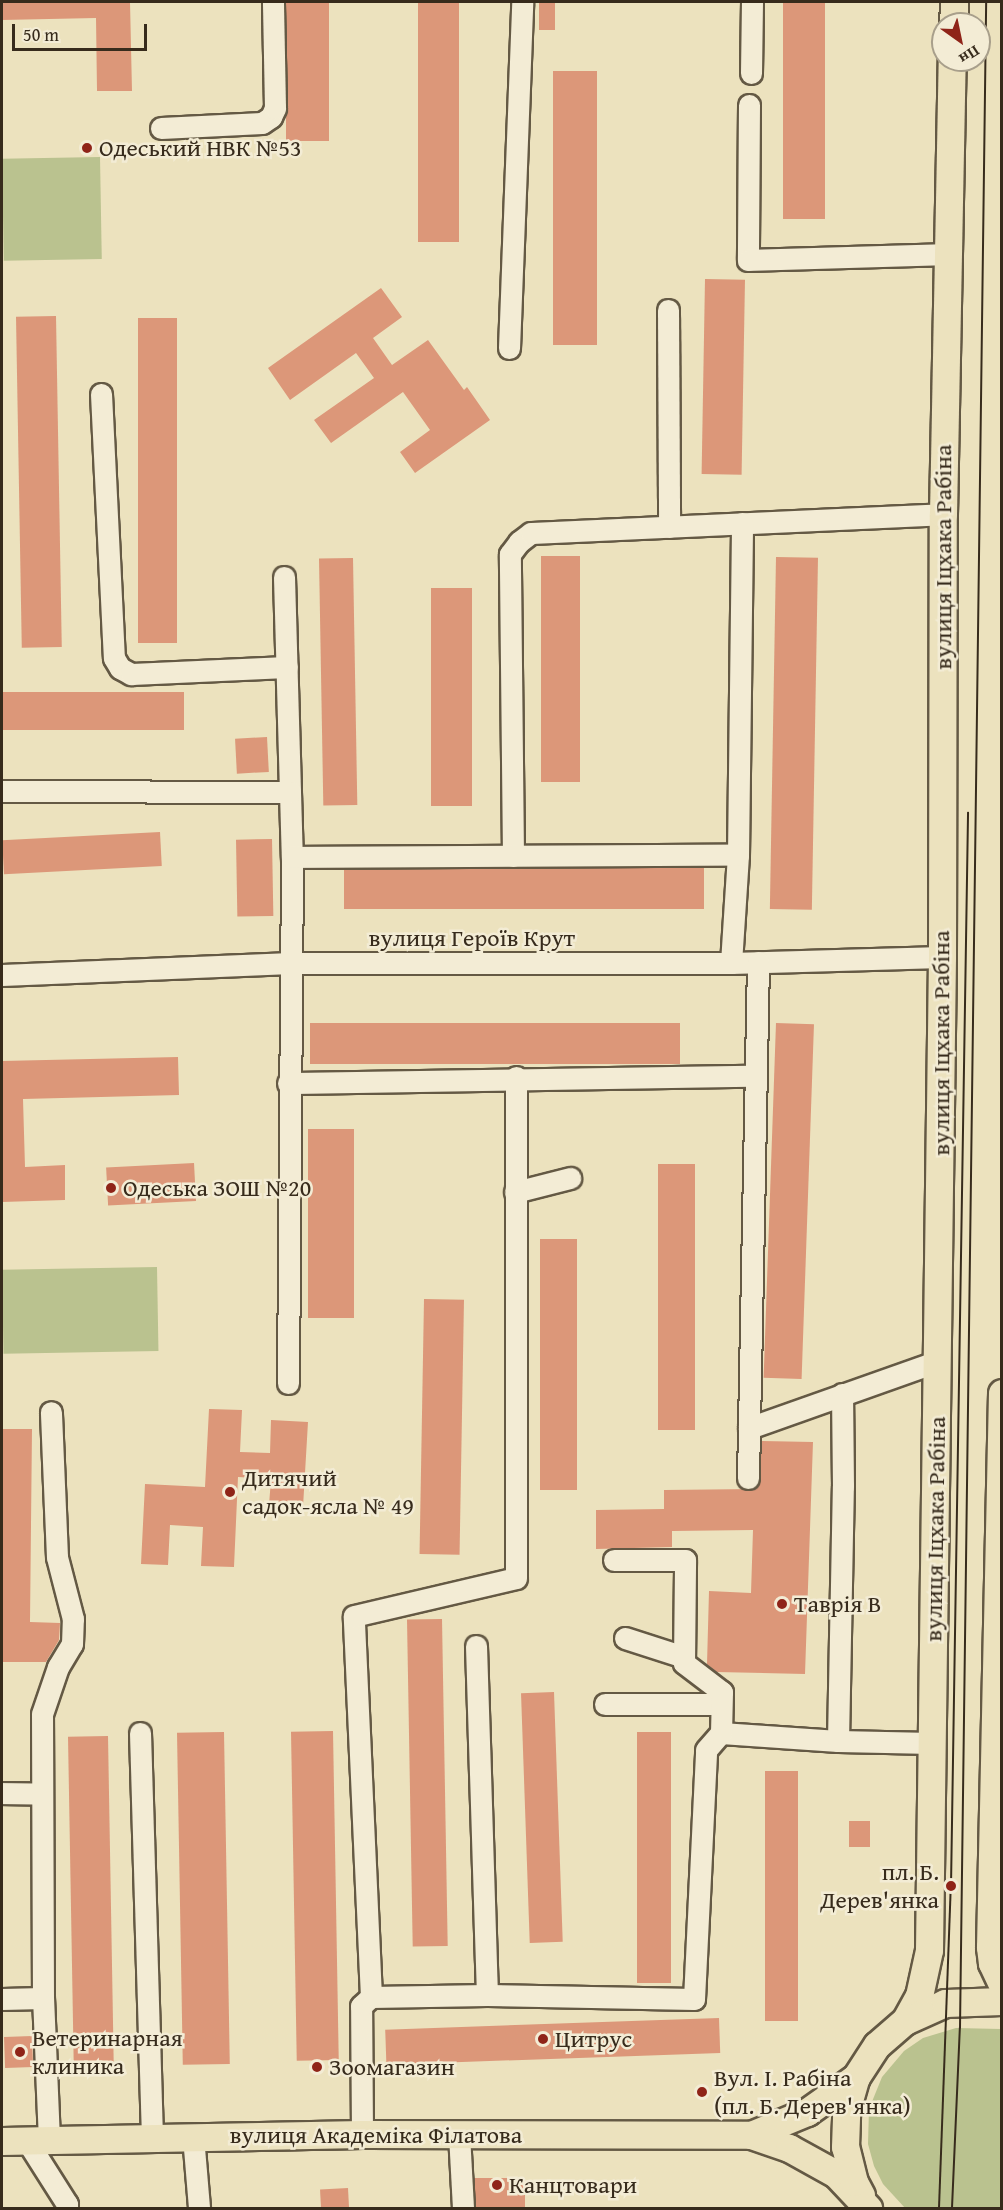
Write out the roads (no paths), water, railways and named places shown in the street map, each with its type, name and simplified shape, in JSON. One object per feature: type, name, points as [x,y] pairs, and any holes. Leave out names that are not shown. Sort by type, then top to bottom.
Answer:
[{"type":"main road","name":"вулиця Іцхака Рабіна","points":[[905,2021],[919,1996],[929,1950],[942,957],[943,514],[952,72]]},
{"type":"main road","points":[[1002,1393],[990,1947],[992,1963],[1002,1984]]},
{"type":"main road","points":[[868,2208],[854,2182],[845,2147],[846,2111],[856,2077],[877,2045],[905,2021],[945,2003],[1002,2001]]},
{"type":"main road","name":"вулиця Академіка Філатова","points":[[751,2135],[807,2112],[856,2077]]},
{"type":"main road","name":"вулиця Академіка Філатова","points":[[26,2141],[362,2134],[751,2135],[789,2148],[836,2174],[868,2208]]},
{"type":"street","points":[[161,128],[262,123],[271,117],[275,108],[273,2]]},
{"type":"street","points":[[509,348],[522,2]]},
{"type":"street","points":[[751,73],[752,2]]},
{"type":"street","points":[[748,105],[747,260],[948,254]]},
{"type":"street","points":[[668,310],[669,527]]},
{"type":"street","points":[[101,394],[114,658],[120,668],[131,674],[287,667]]},
{"type":"street","points":[[513,856],[510,554],[519,542],[531,533],[943,514]]},
{"type":"street","points":[[731,963],[738,855],[742,524]]},
{"type":"street","points":[[284,577],[292,856],[288,1083],[288,1383]]},
{"type":"street","points":[[2,791],[290,792]]},
{"type":"street","points":[[292,856],[738,855]]},
{"type":"street","name":"вулиця Героїв Крут","points":[[2,975],[291,963],[731,963],[942,957]]},
{"type":"street","points":[[748,1478],[758,962]]},
{"type":"street","points":[[288,1083],[516,1077],[755,1076]]},
{"type":"street","points":[[371,1997],[354,1616],[516,1578],[516,1077]]},
{"type":"street","points":[[515,1192],[570,1178]]},
{"type":"street","points":[[749,1428],[938,1361]]},
{"type":"street","points":[[838,1741],[842,1394]]},
{"type":"street","points":[[51,1412],[57,1557],[73,1619],[73,1636],[72,1644],[58,1667],[42,1714],[40,1794],[42,1998],[26,2141],[67,2204],[67,2208]]},
{"type":"street","points":[[362,2134],[362,2006],[371,1997],[487,1995],[694,1999],[706,1750],[721,1733],[722,1692],[684,1663],[685,1560],[614,1560]]},
{"type":"street","points":[[625,1638],[684,1657]]},
{"type":"street","points":[[476,1646],[487,1995]]},
{"type":"street","points":[[605,1704],[721,1704]]},
{"type":"street","points":[[140,1733],[152,2138]]},
{"type":"street","points":[[721,1733],[838,1741],[932,1743]]},
{"type":"street","points":[[2,1792],[40,1794]]},
{"type":"street","points":[[2,1999],[42,1998]]},
{"type":"street","points":[[459,2134],[463,2208]]},
{"type":"street","points":[[193,2136],[198,2208]]},
{"type":"tram line","points":[[952,2208],[960,2028],[986,2]]},
{"type":"tram line","points":[[939,2208],[951,1886],[968,813]]},
{"type":"place","name":"Одеський НВК №53","points":[[87,148]]},
{"type":"place","name":"Одеська ЗОШ №20","points":[[111,1188]]},
{"type":"place","name":"Дитячий садок-ясла № 49","points":[[230,1492]]},
{"type":"place","name":"Таврія В","points":[[782,1604]]},
{"type":"place","name":"пл. Б. Дерев'янка","points":[[951,1886]]},
{"type":"place","name":"Цитрус","points":[[543,2039]]},
{"type":"place","name":"Ветеринарная клиника","points":[[20,2052]]},
{"type":"place","name":"Зоомагазин","points":[[317,2067]]},
{"type":"place","name":"Вул. І. Рабіна (пл. Б. Дерев'янка)","points":[[702,2092]]},
{"type":"place","name":"Канцтовари","points":[[497,2185]]}]
